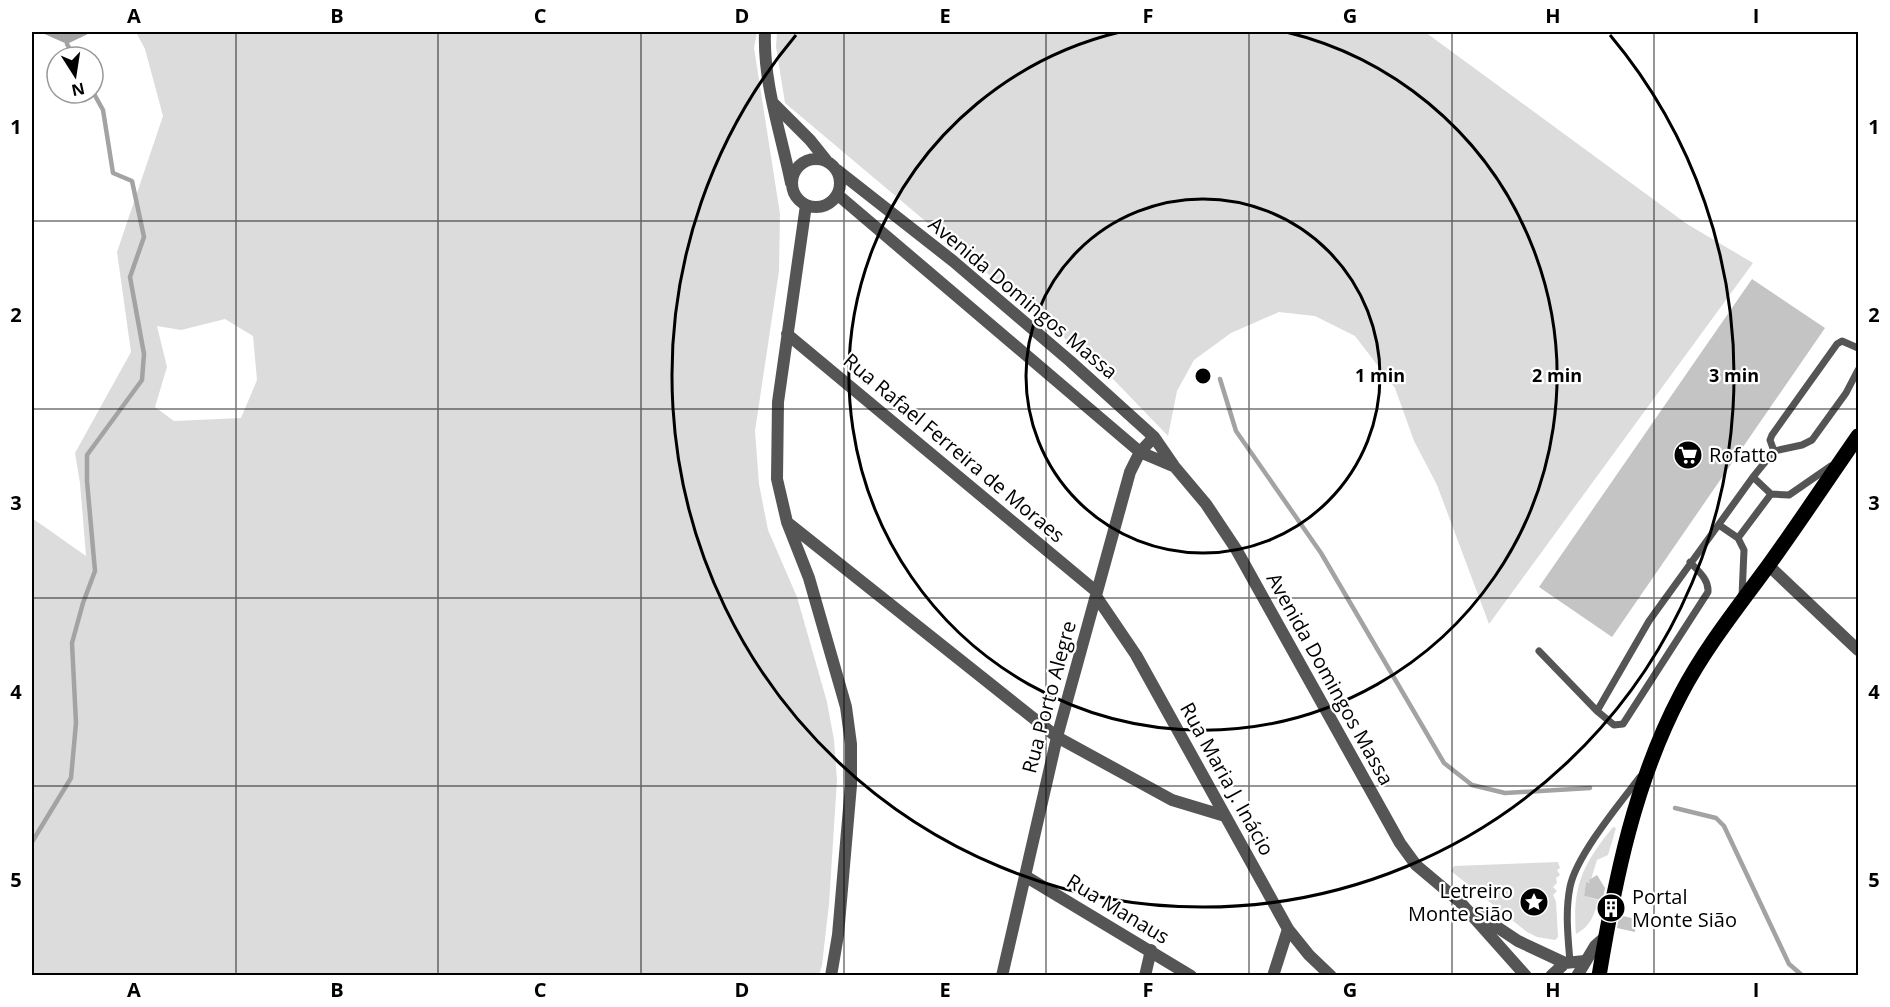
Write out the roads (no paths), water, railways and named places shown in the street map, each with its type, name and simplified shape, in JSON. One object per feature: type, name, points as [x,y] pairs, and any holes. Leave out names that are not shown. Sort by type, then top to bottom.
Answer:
[{"type":"main road","points":[[1599,975],[1604,938],[1626,844],[1649,765],[1682,693],[1710,646],[1858,436]]},
{"type":"street","points":[[765,32],[765,53],[773,103],[793,192],[798,200],[806,205],[820,207],[827,205],[838,195],[840,178],[837,170],[773,103]]},
{"type":"street","points":[[791,183],[793,174],[799,165],[816,158],[826,160]]},
{"type":"street","name":"Avenida Domingos Massa","points":[[837,170],[953,261],[1154,436],[1174,466],[1206,504],[1236,549],[1400,843],[1416,865],[1460,902],[1518,941],[1568,962]]},
{"type":"street","name":"Avenida Domingos Massa","points":[[838,195],[1140,452],[1174,466]]},
{"type":"street","points":[[806,205],[778,402],[777,478],[787,522],[812,589],[846,707],[851,744],[851,785],[838,935],[831,975]]},
{"type":"street","name":"Rua Rafael Ferreira de Moraes","points":[[787,334],[1096,594]]},
{"type":"street","name":"Rua Porto Alegre","points":[[1002,975],[1057,737],[1130,472],[1140,452],[1154,436]]},
{"type":"street","points":[[787,522],[1057,737],[1172,800],[1225,816]]},
{"type":"street","points":[[1768,566],[1858,650]]},
{"type":"street","name":"Rua Maria J. Inácio","points":[[1096,594],[1136,655],[1288,929],[1309,955],[1331,975]]},
{"type":"street","name":"Rua Manaus","points":[[1025,876],[1191,975]]},
{"type":"street","name":"Avenida Domingos Massa","points":[[1460,902],[1526,975]]},
{"type":"street","points":[[1273,975],[1288,929]]},
{"type":"street","points":[[1577,975],[1595,946],[1604,938]]},
{"type":"street","points":[[1145,975],[1151,950]]},
{"type":"street","points":[[1551,975],[1568,962],[1585,961]]},
{"type":"lane","points":[[1774,451],[1770,440],[1772,435],[1837,344],[1845,341],[1858,348]]},
{"type":"lane","points":[[1597,711],[1649,621],[1753,477],[1774,451],[1802,445],[1812,440],[1846,393],[1858,370]]},
{"type":"lane","points":[[1753,477],[1771,494],[1789,495],[1843,458]]},
{"type":"lane","points":[[1738,538],[1771,494]]},
{"type":"lane","points":[[1719,525],[1738,538],[1744,550],[1741,602]]},
{"type":"lane","points":[[1539,651],[1597,711],[1614,725],[1626,722],[1708,592],[1706,579],[1690,562]]},
{"type":"lane","points":[[1568,962],[1567,908],[1570,884],[1580,862],[1649,765]]},
{"type":"waterway","points":[[32,842],[71,778],[76,723],[72,643],[95,571],[87,455],[142,380],[144,354],[130,277],[144,237],[132,181],[113,173],[103,110],[100,105]]},
{"type":"waterway","points":[[1220,379],[1236,431],[1321,553],[1444,763],[1472,785],[1505,793],[1590,788]]},
{"type":"waterway","points":[[1675,808],[1716,818],[1724,826],[1789,964],[1803,976]]},
{"type":"place","name":"Rofatto","points":[[1688,455]]},
{"type":"place","name":"Letreiro Monte Sião","points":[[1534,902]]},
{"type":"place","name":"Portal Monte Sião","points":[[1611,908]]}]
